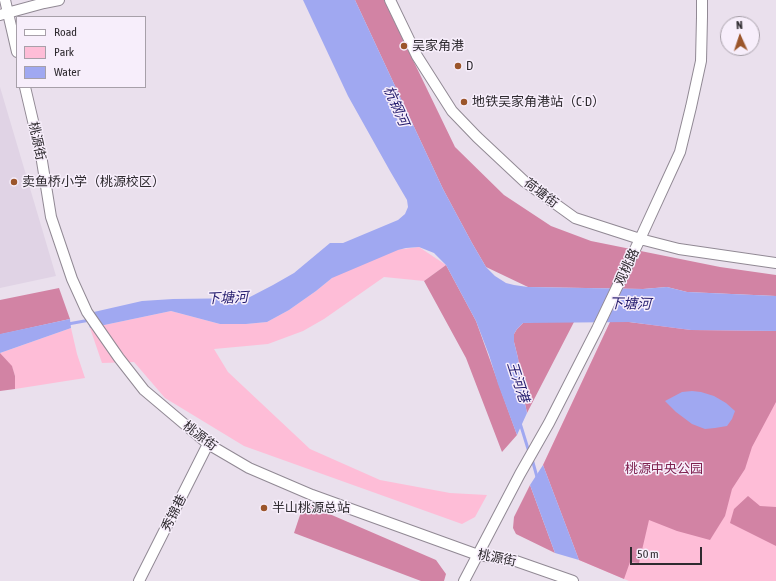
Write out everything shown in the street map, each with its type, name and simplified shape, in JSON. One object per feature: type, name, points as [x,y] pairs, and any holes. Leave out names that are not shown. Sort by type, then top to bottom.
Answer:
[{"type":"street","points":[[5,0],[4,14],[16,49]]},
{"type":"street","points":[[4,14],[59,0]]},
{"type":"street","name":"荷塘街","points":[[390,0],[417,56],[452,111],[477,137],[525,182],[575,218],[640,239],[679,249],[776,263]]},
{"type":"street","name":"观桃路","points":[[464,581],[546,429],[597,329],[680,152],[701,61],[702,0]]},
{"type":"street","name":"桃源街","points":[[25,88],[41,154],[51,217],[72,279],[87,312],[119,358],[144,390],[208,444],[249,468],[293,487],[478,555],[513,560],[573,581]]},
{"type":"street","name":"秀锦巷","points":[[139,581],[208,444]]},
{"type":"shaded area","name":"卖鱼桥小学（桃源校区）","points":[[0,87],[56,276],[0,288]]},
{"type":"green space","points":[[355,0],[384,0],[455,147],[504,195],[551,226],[591,241],[720,267],[776,275],[776,296],[687,292],[667,287],[643,289],[528,287],[486,267],[443,189]]},
{"type":"green space","points":[[419,247],[446,265],[424,281],[384,277],[324,319],[303,331],[268,344],[214,349],[228,372],[310,449],[380,480],[450,493],[487,495],[475,517],[462,524],[244,446],[165,398],[134,362],[102,363],[90,328],[171,311],[220,324],[267,322],[289,310],[332,278],[338,257]]},
{"type":"green space","points":[[446,265],[476,321],[517,435],[502,452],[466,358],[424,281]]},
{"type":"green space","points":[[59,288],[70,319],[0,334],[0,300]]},
{"type":"green space","points":[[574,322],[527,413],[514,342],[514,334],[523,323]]},
{"type":"green space","name":"桃源中央公园","points":[[610,322],[776,331],[776,581],[629,581],[579,560],[543,465]]},
{"type":"green space","name":"桃源中央公园","points":[[610,322],[629,322],[691,330],[776,331],[776,402],[752,447],[745,469],[732,489],[725,516],[710,540],[677,531],[649,520],[639,563],[630,562],[624,579],[579,560],[543,465]]},
{"type":"green space","points":[[71,328],[77,354],[85,378],[15,389],[15,376],[12,367],[0,353]]},
{"type":"green space","points":[[0,353],[12,366],[15,376],[15,389],[0,391]]},
{"type":"green space","points":[[530,485],[555,553],[516,534],[513,528],[514,517]]},
{"type":"green space","points":[[748,496],[760,506],[776,507],[776,546],[730,523],[734,509]]},
{"type":"green space","points":[[304,503],[436,560],[446,574],[444,581],[421,581],[294,533]]},
{"type":"water","name":"杭钢河","points":[[303,0],[355,0],[443,189],[486,267],[495,276],[506,283],[528,287],[643,289],[667,287],[687,292],[776,296],[776,331],[691,330],[629,322],[523,323],[514,334],[514,342],[527,413],[517,435],[476,321],[446,265],[434,253],[419,247],[398,250],[332,278],[289,310],[267,322],[220,324],[171,311],[90,328],[85,314],[142,301],[248,298],[294,273],[330,243],[343,243],[398,220],[405,214],[408,207],[407,200],[348,96]]},
{"type":"water","points":[[70,319],[71,328],[0,353],[0,334]]},
{"type":"water","points":[[692,391],[714,396],[726,403],[735,411],[727,426],[705,429],[692,424],[676,412],[665,401],[682,392]]},
{"type":"water","points":[[543,465],[579,560],[555,553],[530,485]]},
{"type":"waterway","name":"下塘河","points":[[68,324],[90,320]]},
{"type":"waterway","name":"王河港","points":[[520,423],[529,452]]},
{"type":"waterway","name":"王河港","points":[[532,459],[537,477]]},
{"type":"place","name":"吴家角港","points":[[404,46]]},
{"type":"place","name":"D","points":[[458,66]]},
{"type":"place","name":"地铁吴家角港站（C·D）","points":[[464,102]]},
{"type":"place","name":"卖鱼桥小学（桃源校区）","points":[[14,182]]},
{"type":"place","name":"半山桃源总站","points":[[264,508]]}]
